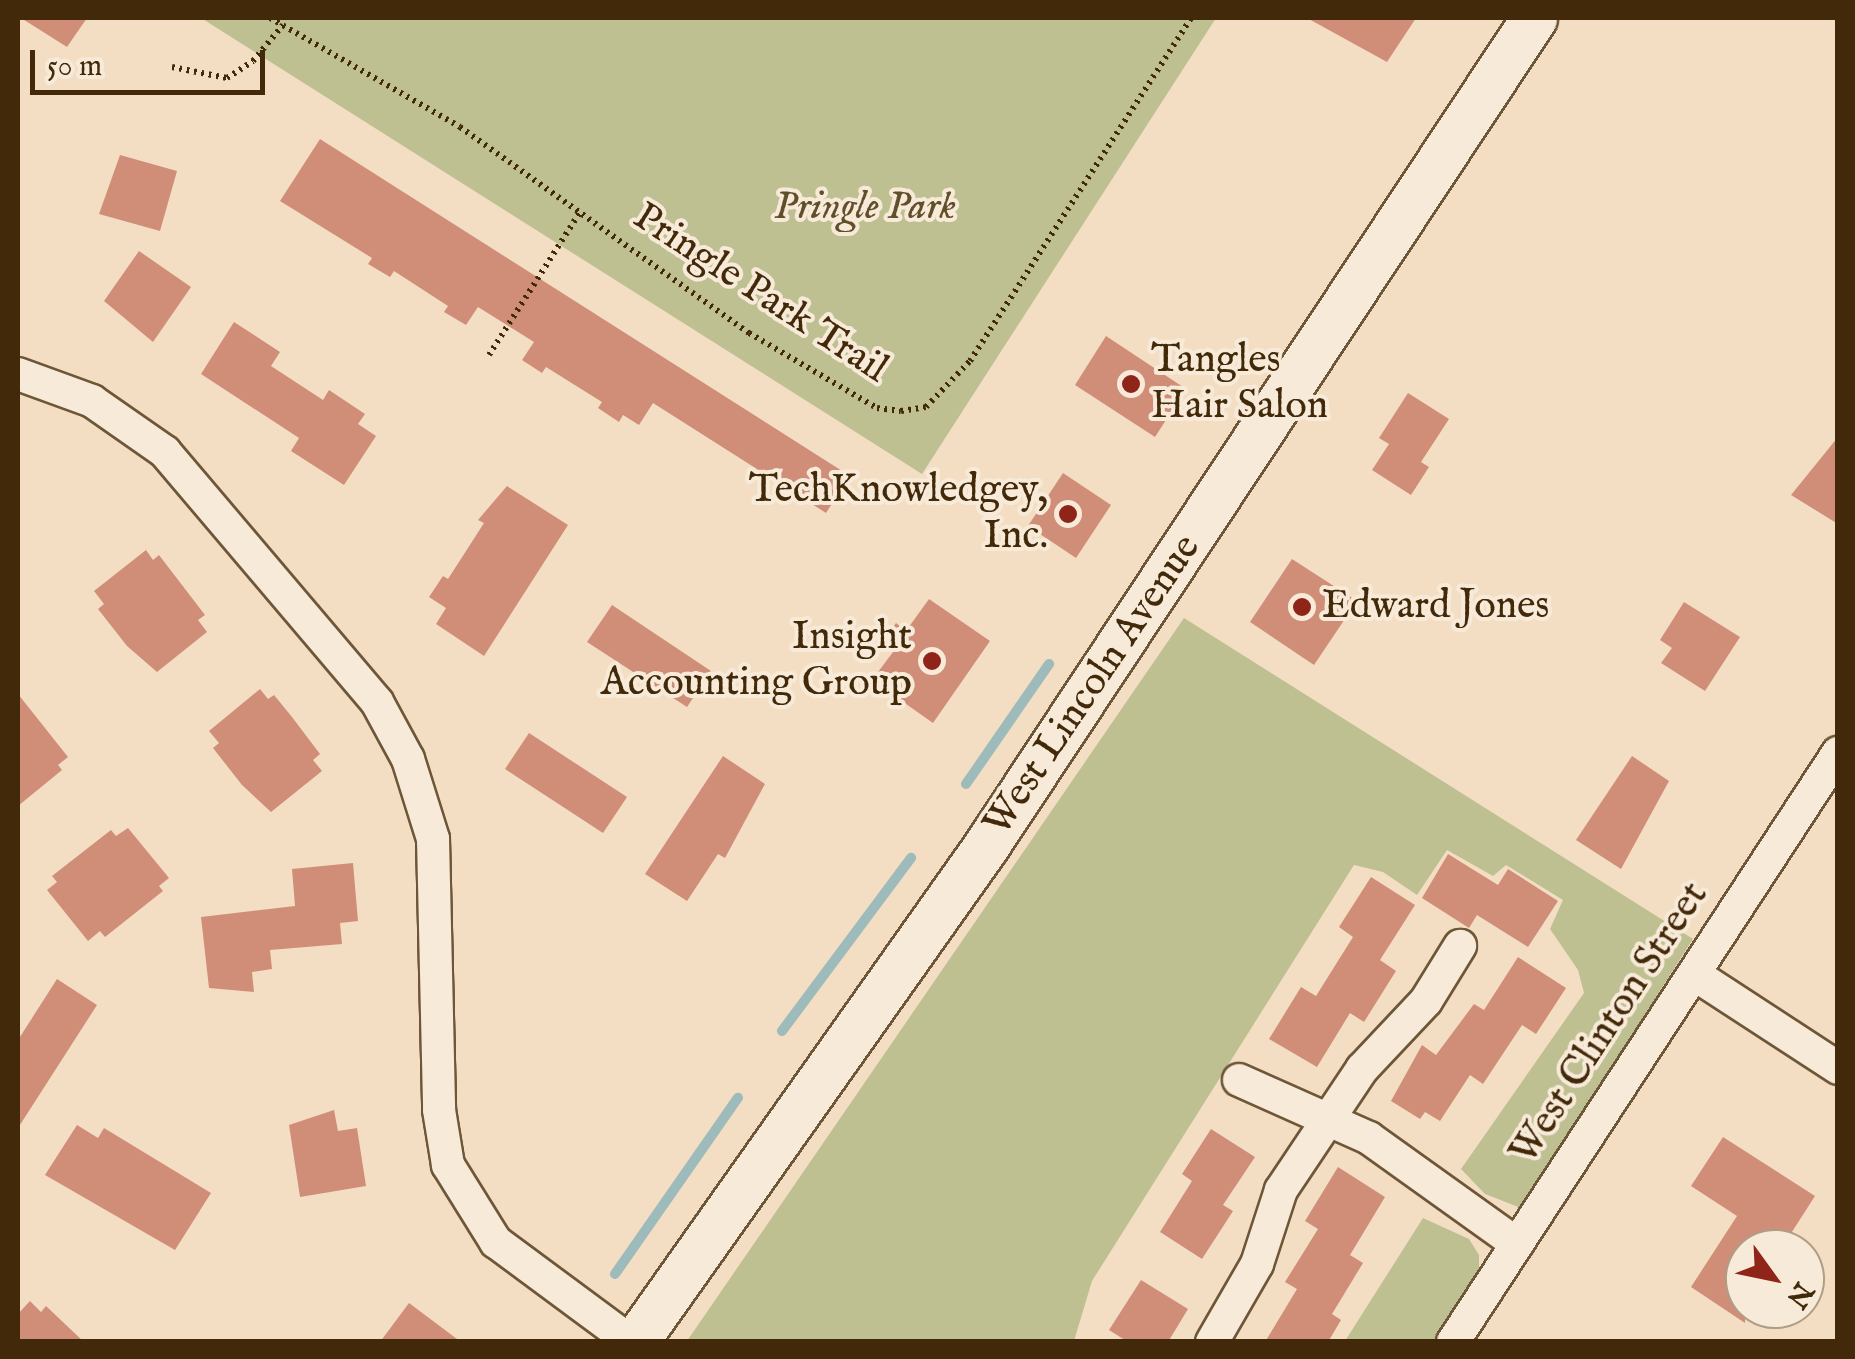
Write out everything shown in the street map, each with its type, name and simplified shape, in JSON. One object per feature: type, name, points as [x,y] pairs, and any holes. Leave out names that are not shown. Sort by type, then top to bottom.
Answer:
[{"type":"street","name":"West Lincoln Avenue","points":[[633,1342],[986,846],[1534,18]]},
{"type":"street","points":[[18,374],[92,401],[165,452],[377,702],[408,759],[432,839],[438,1110],[448,1165],[496,1242],[633,1342]]},
{"type":"street","name":"West Clinton Street","points":[[1453,1342],[1838,753]]},
{"type":"street","points":[[1212,1342],[1257,1264],[1281,1190],[1362,1069],[1426,1000],[1460,946]]},
{"type":"street","points":[[1694,974],[1838,1068]]},
{"type":"street","points":[[1239,1080],[1399,1157],[1516,1244]]},
{"type":"path","name":"Pringle Park Trail","points":[[270,18],[460,126],[749,333],[877,408],[926,407],[970,361],[1191,18]]},
{"type":"path","points":[[172,67],[227,78],[253,61],[282,26]]},
{"type":"path","points":[[489,355],[580,212]]},
{"type":"green space","name":"Pringle Park","points":[[201,18],[1216,18],[922,474]]},
{"type":"green space","points":[[1184,618],[1693,939],[1521,1208],[1485,1194],[1461,1169],[1584,993],[1578,970],[1550,929],[1563,900],[1506,865],[1493,876],[1447,850],[1417,895],[1383,872],[1354,865],[1092,1281],[1074,1341],[687,1341]]},
{"type":"green space","points":[[1423,1218],[1469,1239],[1479,1255],[1479,1272],[1434,1341],[1345,1341]]},
{"type":"building","points":[[21,18],[87,18],[67,47]]},
{"type":"building","points":[[1307,18],[1416,18],[1387,62]]},
{"type":"building","points":[[320,139],[850,476],[826,513],[653,403],[639,425],[623,415],[619,422],[598,408],[602,402],[546,367],[542,373],[522,360],[534,342],[478,307],[466,325],[444,312],[448,306],[394,271],[390,277],[368,264],[372,258],[280,201]]},
{"type":"building","points":[[120,155],[177,171],[160,231],[99,214]]},
{"type":"building","points":[[139,251],[191,287],[153,342],[104,301]]},
{"type":"building","points":[[234,322],[280,352],[271,366],[323,400],[329,390],[365,414],[358,424],[376,436],[344,485],[291,451],[299,438],[201,374]]},
{"type":"building","points":[[1106,336],[1186,389],[1155,437],[1075,385]]},
{"type":"building","points":[[1408,393],[1449,419],[1421,462],[1429,467],[1411,495],[1372,470],[1389,444],[1379,438]]},
{"type":"building","points":[[1838,437],[1838,524],[1791,495]]},
{"type":"building","points":[[1063,473],[1111,505],[1076,558],[1028,526]]},
{"type":"building","points":[[507,486],[568,525],[484,656],[436,624],[446,608],[429,597],[443,576],[448,579],[484,523],[478,520]]},
{"type":"building","points":[[146,550],[153,560],[159,555],[205,615],[198,620],[207,632],[157,672],[127,646],[98,609],[104,604],[94,591]]},
{"type":"building","points":[[1292,559],[1357,601],[1314,665],[1250,622]]},
{"type":"building","points":[[929,599],[990,641],[933,723],[872,680],[893,652],[882,644],[896,623],[906,631]]},
{"type":"building","points":[[1684,602],[1740,637],[1705,691],[1661,663],[1672,648],[1660,640]]},
{"type":"building","points":[[612,605],[711,671],[687,707],[587,642]]},
{"type":"building","points":[[260,689],[268,699],[274,695],[320,754],[313,760],[322,771],[271,812],[242,785],[213,748],[219,743],[209,731]]},
{"type":"building","points":[[18,694],[68,757],[58,765],[62,770],[18,806]]},
{"type":"building","points":[[529,733],[627,797],[603,833],[505,769]]},
{"type":"building","points":[[723,756],[765,784],[725,858],[718,854],[687,901],[645,874]]},
{"type":"building","points":[[1632,756],[1669,781],[1621,869],[1576,840]]},
{"type":"building","points":[[128,828],[169,878],[159,886],[163,891],[105,937],[100,931],[88,941],[47,890],[57,882],[52,876],[111,830],[116,836]]},
{"type":"building","points":[[1448,854],[1498,885],[1508,869],[1558,901],[1528,947],[1477,915],[1469,928],[1422,898]]},
{"type":"building","points":[[353,863],[358,921],[340,923],[342,944],[270,950],[272,969],[252,972],[254,992],[209,988],[201,917],[295,906],[292,869]]},
{"type":"building","points":[[1371,877],[1415,905],[1380,960],[1396,971],[1364,1022],[1350,1013],[1317,1067],[1269,1039],[1301,987],[1316,996],[1353,937],[1339,927]]},
{"type":"building","points":[[1518,957],[1566,988],[1536,1034],[1522,1025],[1483,1084],[1470,1075],[1440,1121],[1425,1112],[1420,1119],[1391,1101],[1422,1045],[1436,1055],[1474,1004],[1484,1010]]},
{"type":"building","points":[[57,979],[97,1005],[18,1128],[18,1040]]},
{"type":"building","points":[[334,1110],[338,1131],[357,1128],[366,1186],[300,1197],[289,1125]]},
{"type":"building","points":[[77,1125],[98,1138],[104,1128],[211,1193],[175,1250],[45,1175]]},
{"type":"building","points":[[1211,1129],[1255,1157],[1223,1205],[1233,1211],[1202,1259],[1160,1232],[1192,1181],[1182,1174]]},
{"type":"building","points":[[1723,1137],[1815,1196],[1794,1229],[1729,1229],[1737,1216],[1691,1186]]},
{"type":"building","points":[[1338,1167],[1385,1197],[1350,1255],[1363,1263],[1332,1314],[1341,1320],[1328,1342],[1265,1342],[1297,1289],[1285,1282],[1318,1229],[1305,1221]]},
{"type":"building","points":[[1725,1235],[1725,1310],[1691,1287]]},
{"type":"building","points":[[1141,1280],[1188,1309],[1168,1342],[1128,1342],[1109,1330]]},
{"type":"building","points":[[30,1301],[41,1312],[46,1306],[84,1342],[18,1342],[18,1314]]},
{"type":"building","points":[[409,1303],[461,1342],[380,1342]]},
{"type":"waterway","points":[[966,784],[1049,664]]},
{"type":"waterway","points":[[782,1031],[911,858]]},
{"type":"waterway","points":[[615,1274],[738,1098]]},
{"type":"place","name":"Tangles Hair Salon","points":[[1131,384]]},
{"type":"place","name":"TechKnowledgey, Inc.","points":[[1068,514]]},
{"type":"place","name":"Edward Jones","points":[[1302,607]]},
{"type":"place","name":"Insight Accounting Group","points":[[932,661]]}]
